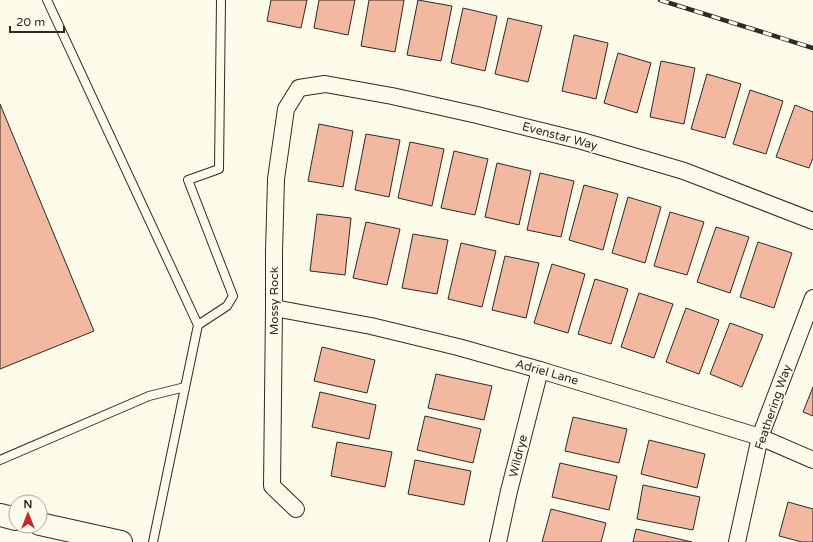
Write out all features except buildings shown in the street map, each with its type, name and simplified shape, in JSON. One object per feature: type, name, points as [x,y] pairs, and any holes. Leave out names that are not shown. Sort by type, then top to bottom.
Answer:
[{"type":"main road","points":[[48,526],[121,542]]},
{"type":"street","name":"Evenstar Way","points":[[299,88],[325,84],[392,96],[582,141],[684,172],[813,221]]},
{"type":"street","name":"Mossy Rock","points":[[296,509],[272,486],[276,179],[286,110],[299,88]]},
{"type":"street","name":"Feathering Way","points":[[737,542],[760,437],[813,298]]},
{"type":"street","name":"Adriel Lane","points":[[274,308],[371,326],[458,347],[540,370],[760,437],[813,460]]},
{"type":"street","name":"Wildrye","points":[[498,542],[509,491],[540,370]]},
{"type":"lane","points":[[48,0],[198,325],[154,542]]},
{"type":"lane","points":[[198,325],[227,306],[233,296],[188,180],[219,169],[221,0]]},
{"type":"lane","points":[[0,460],[149,396],[185,387]]},
{"type":"railway","points":[[660,0],[813,48]]}]
